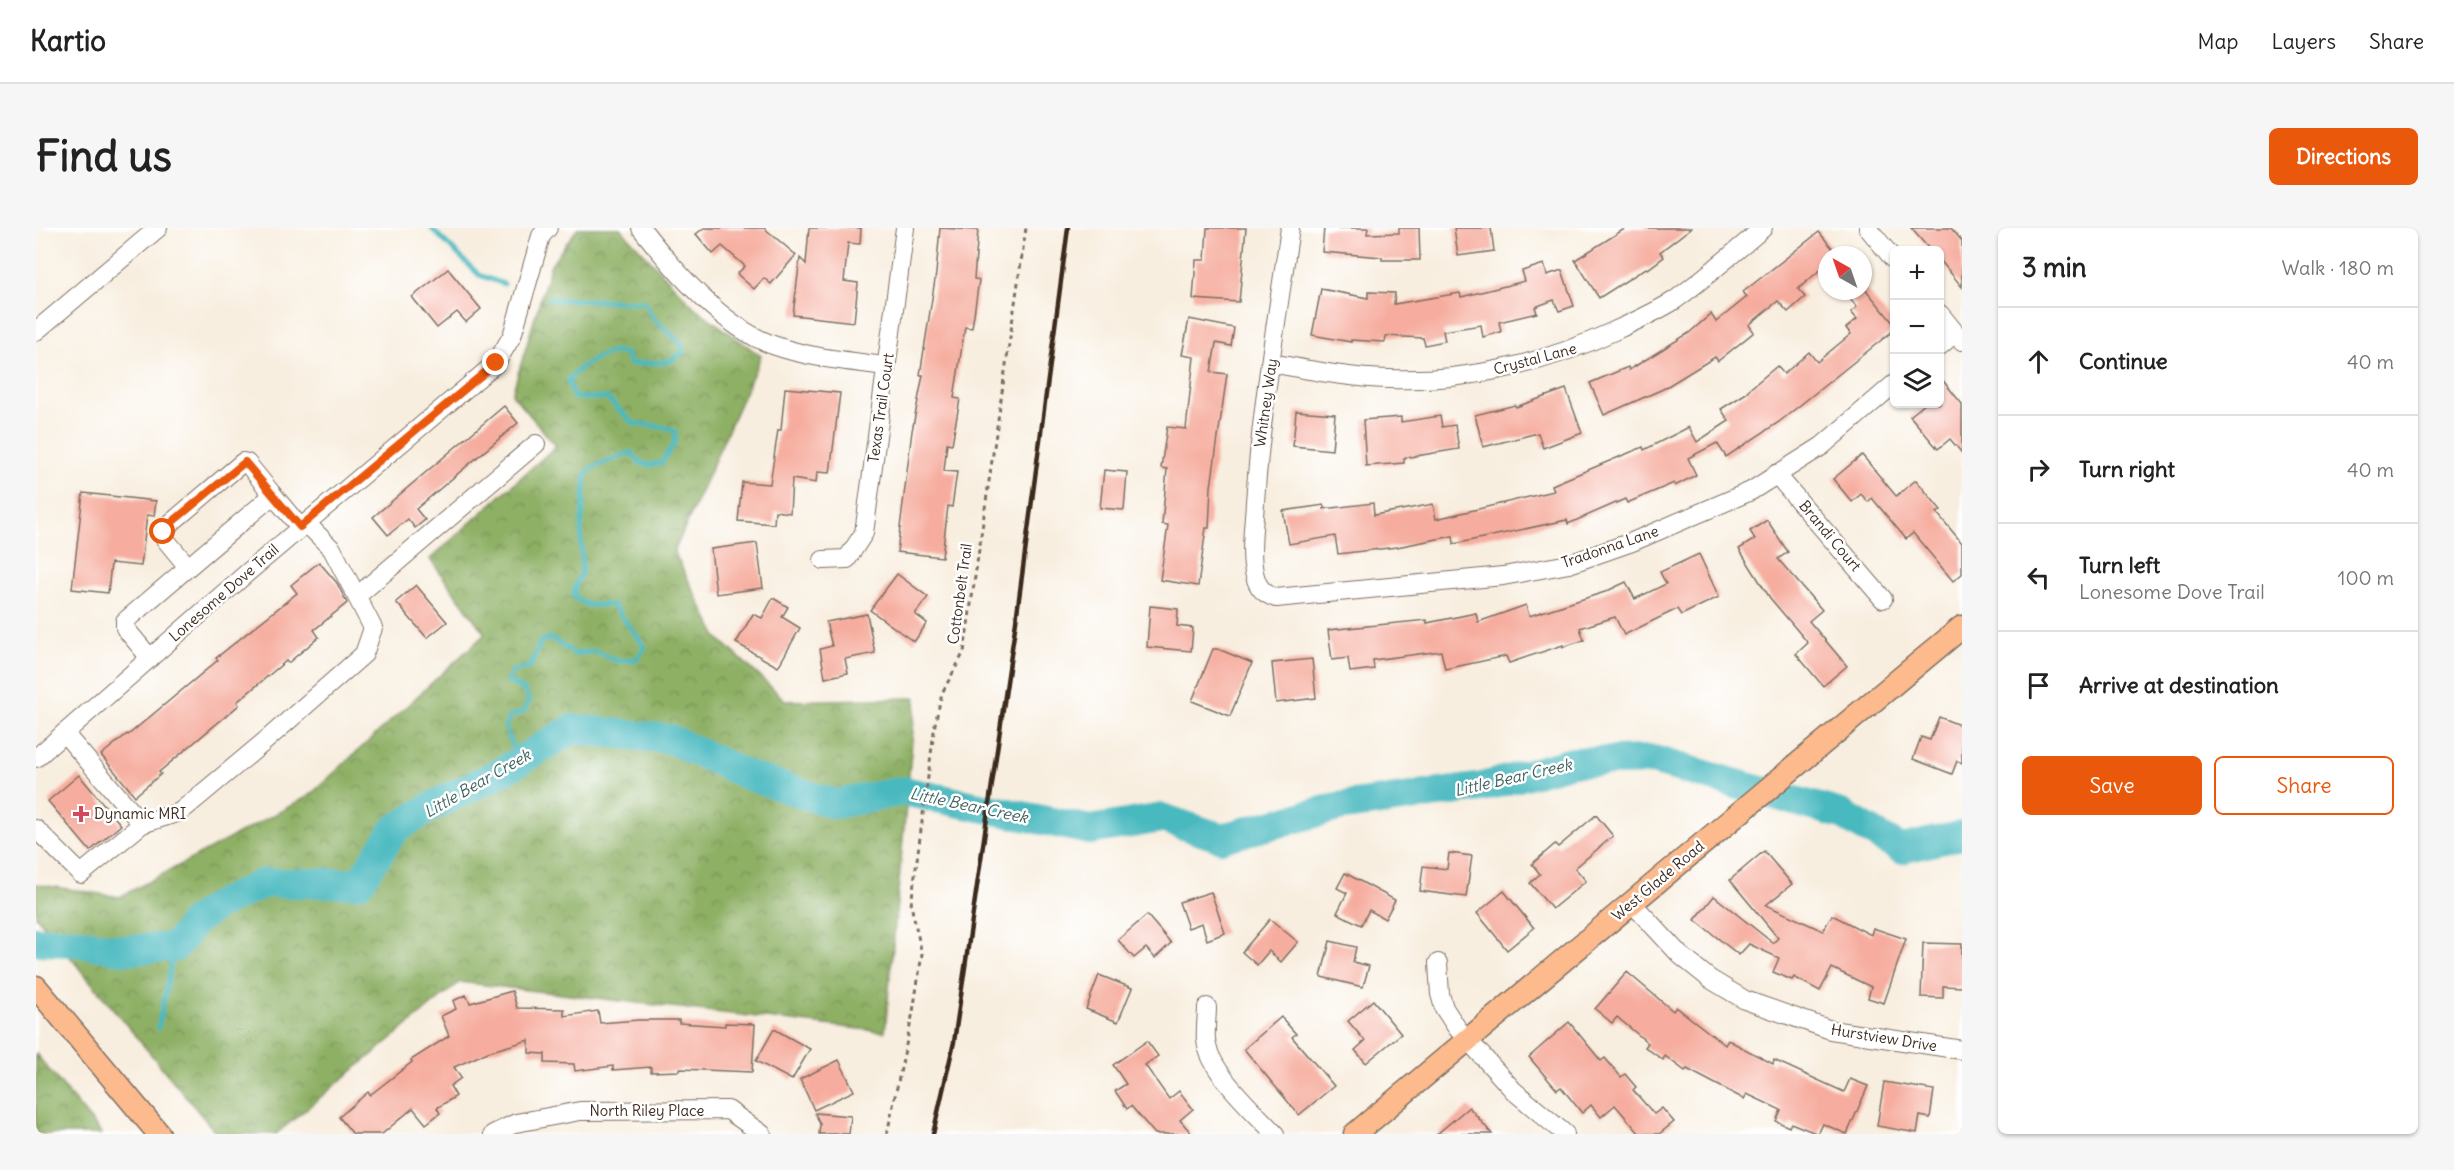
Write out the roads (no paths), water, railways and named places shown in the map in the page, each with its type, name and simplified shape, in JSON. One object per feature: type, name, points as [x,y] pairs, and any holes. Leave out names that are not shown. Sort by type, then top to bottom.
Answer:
[{"type":"main road","name":"West Glade Road","points":[[1355,1134],[1821,744],[1961,631]]},
{"type":"main road","points":[[38,989],[159,1134]]},
{"type":"street","points":[[36,331],[158,228]]},
{"type":"street","name":"Lonesome Dove Trail","points":[[36,758],[303,525],[496,363],[512,336],[542,236],[548,228]]},
{"type":"street","points":[[640,228],[698,292],[732,323],[771,345],[807,355],[886,366]]},
{"type":"street","name":"Texas Trail Court","points":[[823,560],[847,559],[864,533],[905,228]]},
{"type":"street","name":"Whitney Way","points":[[1256,579],[1253,536],[1259,440],[1290,228]]},
{"type":"street","name":"Crystal Lane","points":[[1271,363],[1325,373],[1387,379],[1441,379],[1479,374],[1530,363],[1581,347],[1673,300],[1763,228]]},
{"type":"street","points":[[1868,228],[1890,255]]},
{"type":"street","points":[[1944,319],[1958,337],[1944,344]]},
{"type":"street","name":"Tradonna Lane","points":[[1256,579],[1267,595],[1276,598],[1503,576],[1569,564],[1632,542],[1740,495],[1822,446],[1890,387]]},
{"type":"street","points":[[357,596],[536,444]]},
{"type":"street","points":[[36,829],[81,874],[142,824],[180,812],[364,654],[373,628],[332,549],[303,525],[273,495],[247,463],[243,462],[165,528],[163,532],[165,539],[188,567]]},
{"type":"street","name":"Brandi Court","points":[[1776,474],[1883,599]]},
{"type":"street","points":[[150,658],[125,628],[125,621],[273,495]]},
{"type":"street","points":[[64,733],[142,824]]},
{"type":"street","name":"Hurstview Drive","points":[[1632,903],[1680,955],[1710,979],[1745,1000],[1785,1016],[1831,1030],[1962,1050]]},
{"type":"street","points":[[1438,963],[1440,994],[1444,1008],[1468,1040],[1514,1091],[1565,1134]]},
{"type":"street","points":[[1207,1007],[1206,1041],[1209,1055],[1221,1074],[1275,1134]]},
{"type":"street","name":"North Riley Place","points":[[493,1134],[516,1123],[580,1111],[728,1110],[762,1134]]},
{"type":"waterway","points":[[431,228],[479,275],[504,284]]},
{"type":"waterway","points":[[520,761],[505,728],[509,717],[523,712],[529,701],[524,690],[507,681],[512,671],[530,667],[541,641],[551,638],[575,654],[594,651],[618,661],[637,659],[645,647],[613,605],[588,605],[574,597],[575,586],[582,572],[581,531],[586,475],[591,468],[631,452],[643,464],[661,463],[675,442],[675,431],[633,423],[607,398],[574,398],[568,381],[583,366],[612,353],[627,355],[630,364],[667,362],[682,354],[682,344],[653,318],[645,302],[549,299]]},
{"type":"waterway","name":"Little Bear Creek","points":[[36,941],[75,942],[122,950],[175,947],[195,921],[218,905],[264,883],[359,883],[395,829],[433,806],[501,772],[572,729],[670,739],[749,776],[835,804],[903,791],[1090,830],[1162,818],[1222,838],[1338,807],[1482,787],[1572,762],[1653,760],[1841,814],[1901,849],[1962,835]]},
{"type":"waterway","points":[[158,1028],[175,947]]},
{"type":"railway","points":[[933,1134],[954,1042],[1016,621],[1068,228]]},
{"type":"place","name":"Dynamic MRI","points":[[81,814]]}]
